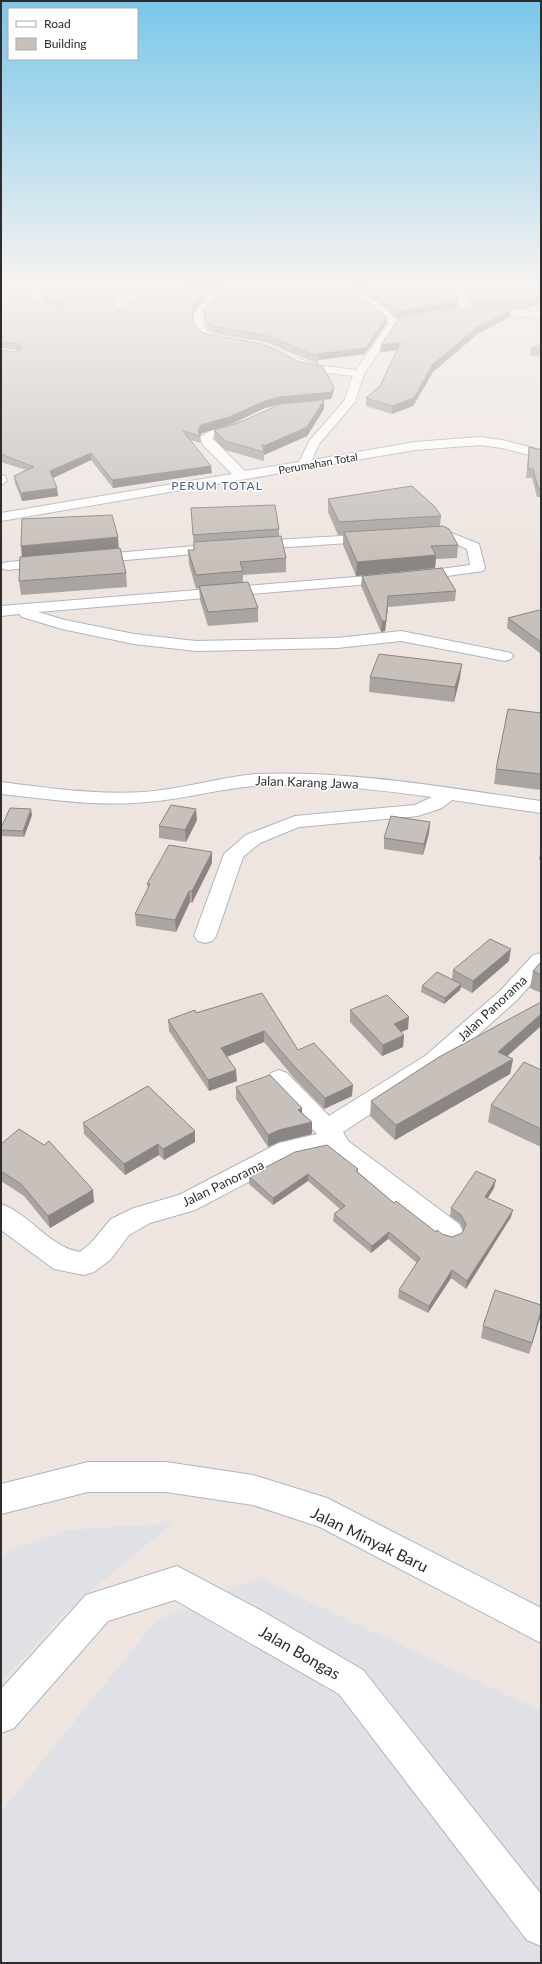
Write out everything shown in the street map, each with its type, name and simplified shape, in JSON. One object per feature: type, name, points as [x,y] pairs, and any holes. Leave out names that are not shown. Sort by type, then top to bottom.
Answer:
[{"type":"street","points":[[303,466],[314,443],[348,402],[358,375]]},
{"type":"street","points":[[334,403],[348,402]]},
{"type":"street","points":[[242,476],[207,442],[206,437],[253,419]]},
{"type":"street","name":"Perumahan Total","points":[[1,517],[415,446],[480,441],[502,444],[541,454]]},
{"type":"street","points":[[8,610],[418,576],[478,568],[474,546],[444,534],[413,536]]},
{"type":"street","points":[[78,560],[227,547],[390,537]]},
{"type":"street","points":[[1,553],[5,568],[63,561]]},
{"type":"street","points":[[8,610],[62,624],[134,639],[196,646],[329,644],[401,636],[505,656]]},
{"type":"street","name":"Jalan Karang Jawa","points":[[1,788],[89,798],[144,797],[179,793],[246,780],[271,779],[364,784],[541,807]]},
{"type":"street","points":[[205,936],[234,854],[253,839],[295,822],[418,810],[435,804],[448,794]]},
{"type":"street","name":"Jalan Panorama","points":[[1,1215],[27,1236],[64,1261],[84,1264],[101,1251],[120,1227],[142,1215],[186,1203],[288,1150],[331,1136],[335,1124],[433,1062],[509,995],[541,960]]},
{"type":"street","points":[[279,1079],[331,1136],[339,1148],[450,1232]]},
{"type":"street","name":"Jalan Minyak Baru","points":[[1,1499],[88,1477],[166,1477],[254,1490],[327,1514],[541,1626]]},
{"type":"street","name":"Jalan Bongas","points":[[1,1716],[98,1607],[177,1583],[250,1623],[351,1682],[541,1926]]},
{"type":"shaded area","points":[[173,1523],[87,1594],[50,1629],[1,1682],[1,1555],[66,1530]]},
{"type":"shaded area","points":[[259,1578],[541,1711],[541,1963],[1,1963],[1,1812],[156,1621]]},
{"type":"building","points":[[1,375],[327,375],[334,387],[331,392],[280,397],[265,401],[229,417],[201,425],[198,430],[200,436],[183,431],[211,466],[112,480],[91,453],[50,471],[57,488],[21,493],[14,476],[34,467],[1,454]]},
{"type":"building","points":[[385,375],[427,375],[414,398],[392,406],[366,398],[380,386]]},
{"type":"building","points":[[324,400],[307,427],[264,446],[262,444],[264,452],[225,441],[214,430],[238,423],[281,404]]},
{"type":"building","points":[[529,447],[541,450],[541,488],[538,488],[533,469],[528,469]]},
{"type":"building","points":[[412,486],[435,507],[441,516],[339,522],[328,499]]},
{"type":"building","points":[[275,505],[279,529],[193,535],[191,508]]},
{"type":"building","points":[[112,515],[118,537],[21,546],[22,519]]},
{"type":"building","points":[[443,526],[449,529],[458,545],[431,546],[436,555],[357,562],[344,532]]},
{"type":"building","points":[[281,536],[286,558],[240,562],[243,571],[196,575],[188,550],[194,550],[194,542]]},
{"type":"building","points":[[120,548],[126,573],[19,581],[20,557]]},
{"type":"building","points":[[442,568],[456,591],[388,596],[386,621],[382,621],[362,576]]},
{"type":"building","points":[[248,582],[258,608],[208,612],[199,586]]},
{"type":"building","points":[[539,610],[541,612],[541,642],[508,618]]},
{"type":"building","points":[[379,654],[462,664],[455,687],[370,677]]},
{"type":"building","points":[[508,709],[541,713],[541,774],[496,769]]},
{"type":"building","points":[[171,805],[196,809],[185,830],[159,826]]},
{"type":"building","points":[[10,808],[31,809],[23,831],[1,830]]},
{"type":"building","points":[[391,816],[430,822],[424,844],[384,838]]},
{"type":"building","points":[[169,845],[212,852],[192,891],[189,891],[175,920],[135,914],[150,884],[147,884]]},
{"type":"building","points":[[490,939],[511,949],[473,981],[453,970]]},
{"type":"building","points":[[541,962],[541,975],[533,971]]},
{"type":"building","points":[[437,972],[461,984],[445,998],[422,986]]},
{"type":"building","points":[[262,993],[298,1050],[314,1043],[353,1085],[325,1098],[294,1066],[264,1031],[221,1048],[236,1070],[208,1080],[168,1020],[195,1010],[196,1013]]},
{"type":"building","points":[[387,995],[409,1017],[394,1024],[404,1035],[383,1045],[350,1010]]},
{"type":"building","points":[[541,1002],[541,1014],[498,1052],[513,1059],[396,1125],[371,1101],[439,1057]]},
{"type":"building","points":[[524,1062],[541,1070],[541,1129],[491,1105]]},
{"type":"building","points":[[270,1075],[302,1108],[298,1110],[312,1122],[279,1130],[268,1135],[236,1087]]},
{"type":"building","points":[[148,1086],[195,1131],[163,1149],[158,1144],[124,1164],[83,1123]]},
{"type":"building","points":[[19,1129],[44,1145],[49,1141],[93,1190],[48,1216],[21,1184],[1,1171],[1,1144]]},
{"type":"building","points":[[327,1145],[358,1169],[356,1171],[394,1203],[396,1201],[436,1232],[437,1230],[442,1234],[452,1237],[462,1233],[466,1224],[461,1215],[451,1208],[476,1171],[496,1180],[485,1197],[513,1210],[467,1281],[452,1270],[429,1306],[399,1290],[420,1258],[389,1232],[372,1246],[334,1214],[345,1206],[308,1174],[273,1198],[249,1176],[295,1152]]},
{"type":"building","points":[[495,1290],[541,1305],[541,1311],[532,1343],[483,1326]]},
{"type":"district","name":"PERUM TOTAL","points":[[217,485]]}]
